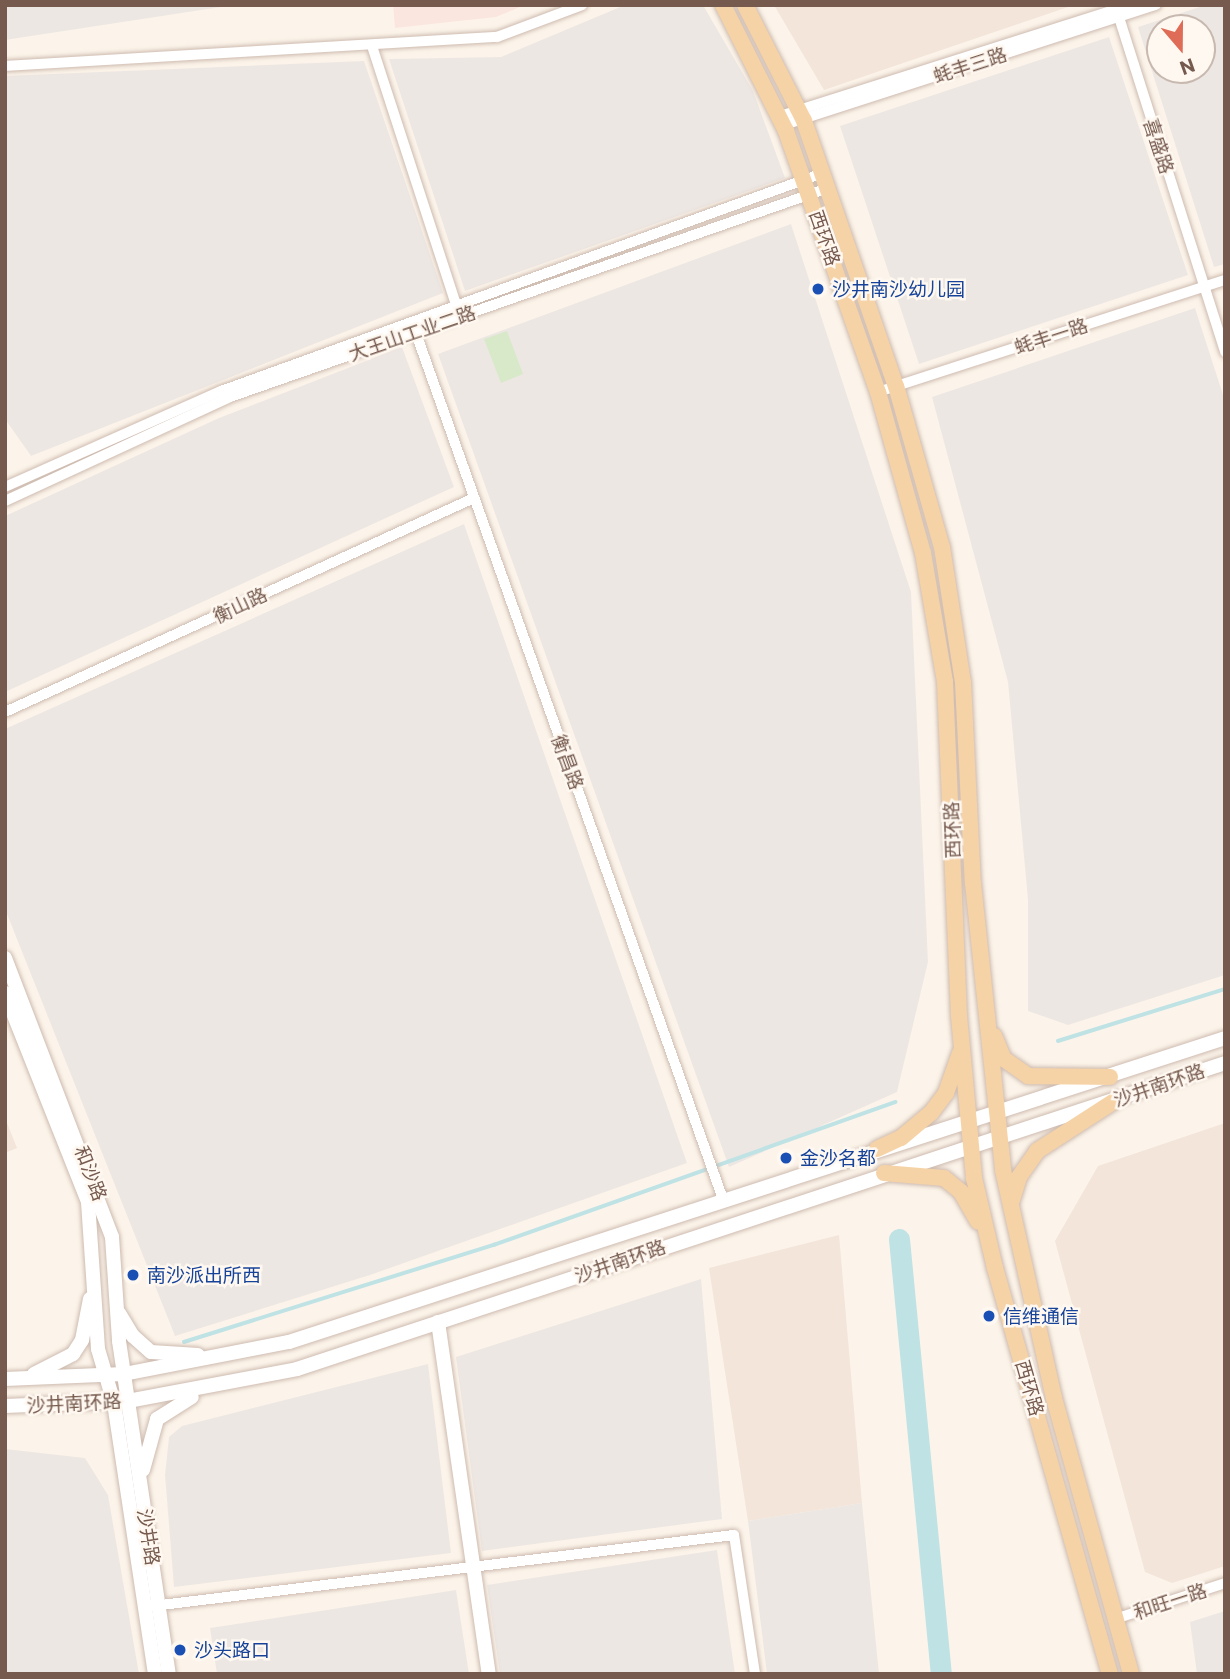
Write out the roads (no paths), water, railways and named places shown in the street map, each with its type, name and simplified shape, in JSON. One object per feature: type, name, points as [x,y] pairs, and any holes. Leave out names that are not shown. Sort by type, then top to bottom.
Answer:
[{"type":"main road","name":"西环路","points":[[723,5],[782,121],[807,188],[878,392],[923,553],[945,682],[962,1048],[971,1146],[987,1238],[1110,1674]]},
{"type":"main road","name":"西环路","points":[[746,5],[801,115],[825,181],[896,386],[927,487],[956,611],[986,1013],[1000,1138],[1054,1398],[1131,1674]]},
{"type":"main road","name":"和沙路","points":[[5,958],[107,1217],[124,1374],[121,1402]]},
{"type":"main road","name":"和沙路","points":[[5,993],[88,1202],[98,1349],[106,1376],[121,1402]]},
{"type":"main road","points":[[986,1013],[1004,1059],[1019,1072],[1038,1078],[1110,1077]]},
{"type":"main road","name":"沙井南环路","points":[[5,1379],[124,1374],[245,1352],[331,1331],[1225,1038]]},
{"type":"main road","points":[[877,1150],[901,1138],[931,1113],[946,1093],[962,1048]]},
{"type":"main road","name":"沙井南环路","points":[[5,1406],[121,1402],[211,1388],[338,1357],[884,1173],[1000,1138],[1225,1063]]},
{"type":"main road","points":[[1012,1206],[1019,1177],[1037,1151],[1116,1100]]},
{"type":"main road","points":[[884,1173],[933,1175],[953,1184],[987,1238]]},
{"type":"main road","points":[[22,1378],[61,1364],[78,1347],[95,1278]]},
{"type":"main road","points":[[117,1308],[138,1342],[159,1354],[245,1352]]},
{"type":"main road","points":[[438,1322],[489,1674]]},
{"type":"main road","points":[[141,1482],[157,1419],[175,1404],[211,1388]]},
{"type":"main road","name":"沙井路","points":[[121,1402],[141,1482],[155,1674]]},
{"type":"main road","name":"沙井路","points":[[121,1402],[152,1606],[169,1674]]},
{"type":"street","points":[[5,66],[497,37],[582,5]]},
{"type":"street","name":"蚝丰三路","points":[[782,121],[1129,5]]},
{"type":"street","name":"蚝丰三路","points":[[1117,11],[1156,5]]},
{"type":"street","name":"喜盛路","points":[[1117,11],[1225,352]]},
{"type":"street","points":[[372,46],[458,311]]},
{"type":"street","name":"大王山工业二路","points":[[5,500],[230,397],[413,327],[825,181]]},
{"type":"street","name":"蚝丰一路","points":[[878,392],[1225,280]]},
{"type":"street","name":"大王山工业二路","points":[[5,487],[221,390],[413,327]]},
{"type":"street","name":"衡昌路","points":[[413,327],[724,1202]]},
{"type":"street","name":"衡山路","points":[[5,712],[474,498]]},
{"type":"street","points":[[152,1606],[734,1535],[755,1674]]},
{"type":"street","name":"和旺一路","points":[[1115,1619],[1225,1583]]},
{"type":"waterway","points":[[1058,1041],[1225,989]]},
{"type":"waterway","points":[[184,1342],[494,1245],[895,1102]]},
{"type":"waterway","points":[[899,1239],[941,1674]]},
{"type":"place","name":"沙井南沙幼儿园","points":[[818,289]]},
{"type":"place","name":"金沙名都","points":[[786,1158]]},
{"type":"place","name":"南沙派出所西","points":[[133,1275]]},
{"type":"place","name":"信维通信","points":[[989,1316]]},
{"type":"place","name":"沙头路口","points":[[180,1650]]}]
